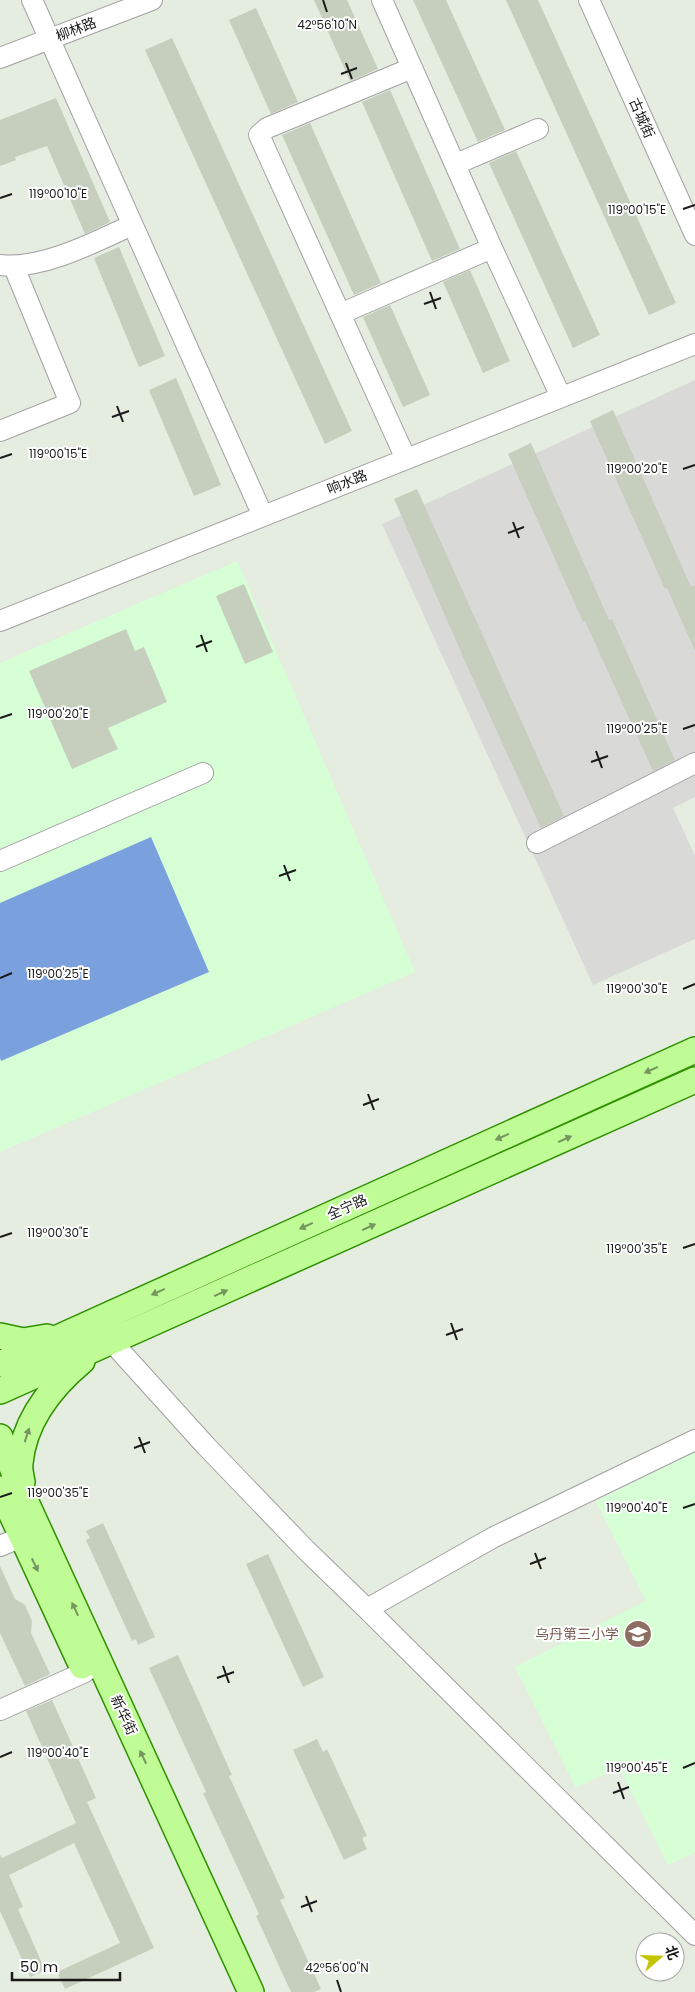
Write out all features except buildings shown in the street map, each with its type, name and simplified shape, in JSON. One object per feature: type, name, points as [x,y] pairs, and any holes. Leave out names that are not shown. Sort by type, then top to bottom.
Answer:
[{"type":"main road","name":"全宁路","points":[[0,1364],[695,1050]]},
{"type":"main road","name":"全宁路","points":[[0,1391],[695,1080]]},
{"type":"main road","points":[[0,1336],[23,1341],[39,1340],[88,1324]]},
{"type":"main road","points":[[8,1498],[32,1420],[48,1395],[67,1374],[105,1345]]},
{"type":"main road","name":"新华街","points":[[0,1437],[8,1498],[11,1542],[85,1672],[234,1992]]},
{"type":"main road","name":"新华街","points":[[8,1498],[251,1992]]},
{"type":"street","points":[[32,0],[263,516]]},
{"type":"street","name":"柳林路","points":[[0,58],[152,0]]},
{"type":"street","points":[[382,0],[492,248],[561,397]]},
{"type":"street","name":"古城街","points":[[589,0],[695,235]]},
{"type":"street","points":[[406,459],[259,135],[266,128],[412,68]]},
{"type":"street","points":[[456,164],[538,129]]},
{"type":"street","points":[[0,431],[70,404],[7,266],[63,256],[132,225]]},
{"type":"street","points":[[340,314],[492,248]]},
{"type":"street","name":"响水路","points":[[0,621],[695,344]]},
{"type":"street","points":[[537,843],[695,763]]},
{"type":"street","points":[[0,861],[203,773]]},
{"type":"street","points":[[105,1345],[306,1550],[368,1608],[695,1935]]},
{"type":"street","points":[[368,1608],[494,1537],[695,1440]]},
{"type":"street","points":[[0,1710],[85,1672]]},
{"type":"shaded area","points":[[695,380],[695,797],[673,808],[695,856],[695,939],[593,985],[382,524]]},
{"type":"shaded area","points":[[237,561],[415,972],[0,1152],[0,663]]},
{"type":"shaded area","points":[[151,837],[209,972],[1,1061],[0,903]]},
{"type":"shaded area","name":"乌丹第三小学","points":[[695,1452],[695,1852],[668,1865],[619,1767],[576,1788],[515,1667],[646,1601],[596,1501]]},
{"type":"place","name":"乌丹第三小学","points":[[638,1634]]}]
